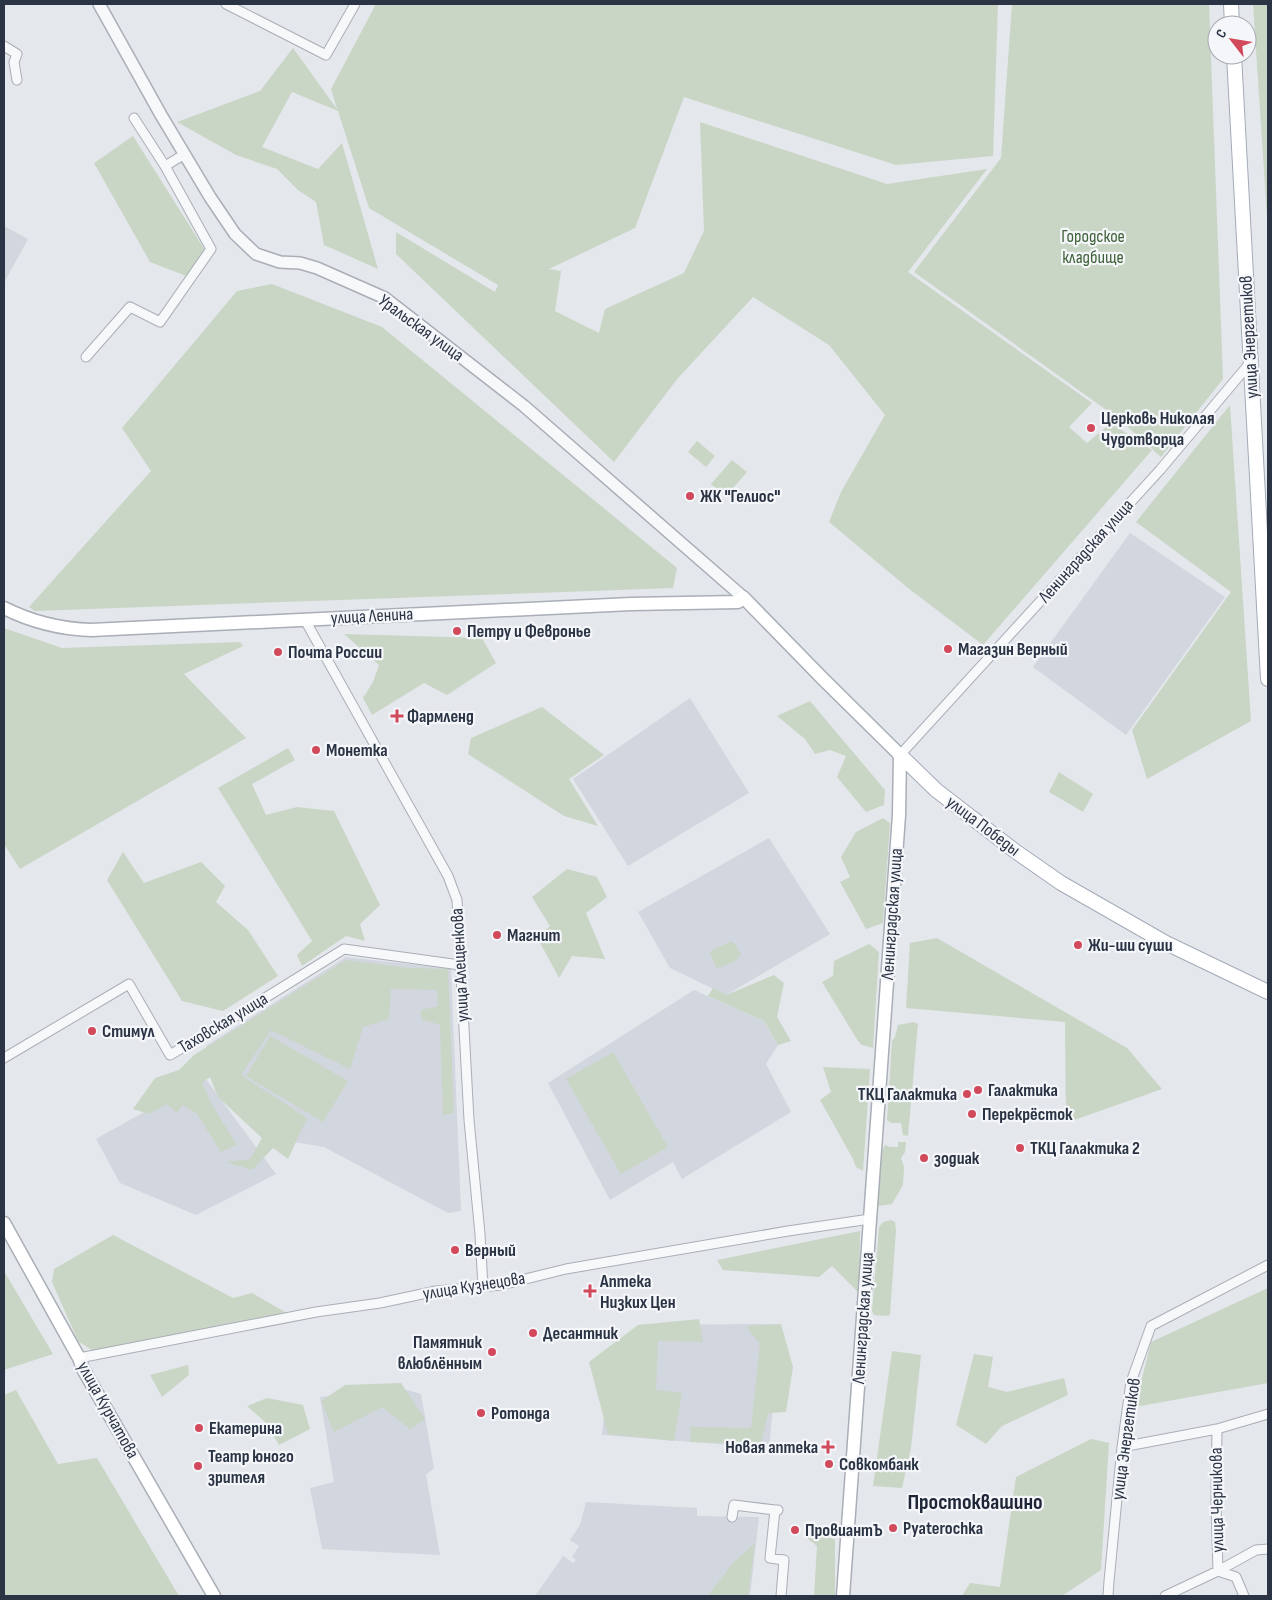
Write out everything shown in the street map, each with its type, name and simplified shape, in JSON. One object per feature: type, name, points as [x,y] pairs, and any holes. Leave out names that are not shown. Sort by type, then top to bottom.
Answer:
[{"type":"main road","name":"улица Энергетиков","points":[[1235,65],[1268,679]]},
{"type":"main road","name":"улица Ленина","points":[[4,608],[27,619],[49,625],[67,629],[91,630],[631,604],[738,602],[744,598]]},
{"type":"main road","name":"улица Победы","points":[[744,598],[936,790],[1015,851],[1061,883],[1166,943],[1268,992]]},
{"type":"main road","name":"Ленинградская улица","points":[[844,1596],[899,815],[900,755]]},
{"type":"main road","name":"улица Курчатова","points":[[4,1223],[83,1369],[214,1596]]},
{"type":"street","name":"Уральская улица","points":[[99,4],[138,71],[161,116],[235,234],[256,254],[280,262],[300,263],[317,268],[385,298],[524,406],[744,598]]},
{"type":"street","points":[[232,5],[326,55],[355,4]]},
{"type":"street","points":[[4,46],[17,54],[14,62],[17,80]]},
{"type":"street","points":[[86,357],[130,307],[160,322],[211,249],[164,166],[134,118]]},
{"type":"street","points":[[164,166],[185,154]]},
{"type":"street","name":"Ленинградская улица","points":[[900,755],[1160,470],[1250,363]]},
{"type":"street","name":"улица Алещенкова","points":[[305,620],[448,876],[457,900],[469,1120],[484,1287]]},
{"type":"street","name":"Таховская улица","points":[[4,1058],[129,984],[170,1055],[344,948],[460,965]]},
{"type":"street","name":"улица Кузнецова","points":[[78,1358],[316,1312],[380,1303],[436,1291],[501,1285],[566,1269],[870,1219]]},
{"type":"street","name":"улица Энергетиков","points":[[1108,1596],[1122,1447],[1131,1382],[1150,1326],[1268,1265]]},
{"type":"street","points":[[1122,1447],[1216,1429],[1268,1414]]},
{"type":"street","name":"улица Черникова","points":[[1216,1429],[1218,1571]]},
{"type":"street","points":[[732,1517],[734,1504],[776,1510],[770,1558],[784,1560],[780,1596]]},
{"type":"street","name":"улица Черникова","points":[[1165,1596],[1218,1571],[1256,1550],[1268,1549]]},
{"type":"street","name":"улица Черникова","points":[[1218,1571],[1236,1577],[1244,1596]]},
{"type":"shaded area","points":[[4,226],[28,239],[4,283]]},
{"type":"shaded area","points":[[1130,533],[1225,597],[1126,735],[1033,667]]},
{"type":"shaded area","points":[[690,698],[749,793],[628,866],[573,779]]},
{"type":"shaded area","points":[[769,838],[830,934],[726,995],[670,968],[638,912]]},
{"type":"shaded area","points":[[346,957],[451,969],[461,1211],[448,1213],[324,1147],[288,1141],[206,1046]]},
{"type":"shaded area","points":[[694,990],[764,1021],[778,1045],[766,1064],[791,1112],[682,1179],[673,1162],[610,1200],[548,1083]]},
{"type":"shaded area","points":[[205,1078],[276,1174],[196,1215],[120,1183],[96,1139]]},
{"type":"shaded area","points":[[781,1324],[769,1448],[602,1435],[610,1354],[638,1325]]},
{"type":"shaded area","points":[[407,1390],[421,1394],[434,1468],[426,1475],[440,1555],[322,1549],[310,1488],[334,1482],[320,1397]]},
{"type":"shaded area","points":[[586,1502],[697,1508],[697,1516],[759,1517],[750,1596],[535,1596],[563,1556],[573,1563],[576,1560],[572,1557],[579,1546],[570,1540],[580,1525]]},
{"type":"green space","points":[[376,4],[998,4],[993,156],[896,165],[684,97],[635,228],[549,269],[561,271],[555,311],[599,333],[605,309],[684,273],[704,231],[700,122],[887,184],[987,169],[908,272],[1092,403],[1069,427],[1087,443],[1111,423],[1152,450],[983,645],[908,588],[829,522],[841,492],[885,415],[829,345],[753,297],[678,378],[614,462],[396,254],[396,232],[495,292],[498,285],[369,208],[338,111],[292,92],[262,147],[318,169],[342,143],[378,269],[324,245],[316,202],[298,190],[277,169],[236,155],[177,122],[260,91],[293,48],[337,109],[331,89]]},
{"type":"green space","name":"Городское кладбище","points":[[1012,4],[1209,4],[1209,15],[1207,15],[1207,65],[1211,65],[1223,379],[1161,457],[1119,419],[914,272],[1001,158]]},
{"type":"green space","points":[[1253,4],[1268,4],[1268,232],[1257,65],[1257,15],[1254,15]]},
{"type":"green space","points":[[133,136],[208,255],[189,277],[150,262],[94,163]]},
{"type":"green space","points":[[272,284],[382,327],[677,568],[673,588],[35,611],[29,607],[151,471],[122,428],[237,291]]},
{"type":"green space","points":[[1230,405],[1251,721],[1147,779],[1132,730],[1231,592],[1136,522]]},
{"type":"green space","points":[[697,441],[715,456],[706,467],[688,452]]},
{"type":"green space","points":[[732,460],[747,472],[726,496],[711,484]]},
{"type":"green space","points":[[4,628],[62,648],[240,642],[243,646],[184,674],[246,738],[20,869],[4,844]]},
{"type":"green space","points":[[344,634],[482,638],[496,663],[447,695],[424,683],[372,715],[363,698],[373,682],[379,665]]},
{"type":"green space","points":[[810,701],[885,790],[884,805],[866,812],[837,777],[846,756],[830,750],[815,754],[805,739],[777,716]]},
{"type":"green space","points":[[542,707],[604,755],[569,779],[598,826],[564,816],[468,754],[471,738]]},
{"type":"green space","points":[[288,748],[295,760],[252,784],[266,815],[297,807],[334,811],[380,905],[360,924],[365,941],[346,936],[302,966],[297,955],[312,941],[218,788]]},
{"type":"green space","points":[[1059,772],[1093,794],[1083,812],[1049,792]]},
{"type":"green space","points":[[883,818],[890,823],[883,923],[866,929],[840,882],[850,877],[841,857],[856,832]]},
{"type":"green space","points":[[123,852],[144,883],[201,862],[225,886],[216,902],[248,930],[278,976],[223,1011],[182,1001],[107,880]]},
{"type":"green space","points":[[567,869],[597,877],[607,897],[586,913],[605,959],[572,956],[559,978],[537,937],[550,926],[532,897]]},
{"type":"green space","points":[[937,938],[1127,1048],[1162,1089],[1066,1123],[1065,1022],[906,1008],[910,943]]},
{"type":"green space","points":[[733,942],[741,954],[734,962],[717,968],[710,953]]},
{"type":"green space","points":[[869,944],[879,952],[873,1048],[862,1045],[858,1041],[822,982],[833,976],[834,961]]},
{"type":"green space","points":[[346,960],[409,968],[451,969],[448,971],[454,1113],[443,1115],[440,1025],[421,1019],[421,1010],[438,1006],[437,990],[391,989],[389,1019],[363,1027],[350,1069],[271,1030],[241,1075],[307,1118],[288,1159],[273,1148],[252,1170],[226,1162],[250,1159],[262,1138],[218,1097],[210,1077],[202,1083],[212,1105],[237,1145],[221,1152],[197,1114],[182,1105],[177,1113],[166,1104],[149,1114],[133,1109],[155,1078],[179,1070],[194,1055]]},
{"type":"green space","points":[[774,975],[784,983],[777,1017],[791,1041],[778,1045],[764,1021],[708,996],[713,988],[726,995]]},
{"type":"green space","points":[[914,1022],[918,1024],[908,1136],[903,1135],[901,1123],[891,1123],[887,1120],[892,1041],[898,1025]]},
{"type":"green space","points":[[270,1036],[348,1081],[323,1122],[246,1076]]},
{"type":"green space","points":[[613,1052],[668,1147],[621,1174],[566,1079]]},
{"type":"green space","points":[[823,1067],[870,1069],[863,1171],[856,1167],[820,1100],[831,1092]]},
{"type":"green space","points":[[898,1142],[906,1142],[905,1152],[901,1158],[904,1167],[903,1185],[892,1204],[878,1206],[881,1153],[885,1145],[898,1147]]},
{"type":"green space","points":[[891,1220],[895,1222],[896,1230],[890,1315],[874,1315],[872,1311],[879,1227],[883,1222]]},
{"type":"green space","points":[[860,1231],[859,1293],[832,1266],[819,1277],[723,1270],[717,1260]]},
{"type":"green space","points":[[113,1235],[233,1298],[252,1293],[299,1320],[99,1355],[78,1341],[52,1282],[54,1269]]},
{"type":"green space","points":[[4,1271],[53,1354],[4,1370]]},
{"type":"green space","points":[[1268,1288],[1268,1383],[1135,1407],[1151,1342]]},
{"type":"green space","points":[[699,1319],[703,1342],[658,1341],[656,1390],[682,1393],[674,1441],[608,1434],[589,1362],[638,1325]]},
{"type":"green space","points":[[781,1324],[793,1367],[786,1412],[768,1413],[761,1444],[690,1442],[691,1427],[751,1428],[760,1344],[746,1326]]},
{"type":"green space","points":[[892,1351],[921,1355],[911,1448],[902,1488],[873,1486]]},
{"type":"green space","points":[[974,1354],[993,1357],[988,1387],[1007,1392],[1064,1378],[1068,1395],[1002,1426],[986,1444],[956,1425]]},
{"type":"green space","points":[[188,1365],[189,1375],[162,1397],[150,1375]]},
{"type":"green space","points":[[401,1383],[425,1419],[410,1429],[382,1407],[334,1432],[321,1401],[345,1385]]},
{"type":"green space","points":[[16,1390],[58,1464],[97,1458],[179,1596],[4,1596],[4,1395]]},
{"type":"green space","points":[[267,1398],[303,1405],[310,1429],[279,1445],[266,1423],[247,1406]]},
{"type":"green space","points":[[1091,1439],[1109,1443],[1101,1570],[1062,1596],[962,1596],[970,1583],[1000,1587],[1016,1477]]},
{"type":"green space","points":[[808,1532],[835,1539],[834,1596],[814,1596],[817,1546],[808,1539]]},
{"type":"green space","points":[[755,1543],[748,1596],[708,1596],[732,1564]]},
{"type":"place","name":"Церковь Николая Чудотворца","points":[[1091,428]]},
{"type":"place","name":"ЖК \"Гелиос\"","points":[[690,496]]},
{"type":"place","name":"Петру и Февронье","points":[[457,631]]},
{"type":"place","name":"Магазин Верный","points":[[948,649]]},
{"type":"place","name":"Почта России","points":[[278,652]]},
{"type":"place","name":"Фармленд","points":[[397,716]]},
{"type":"place","name":"Монетка","points":[[316,750]]},
{"type":"place","name":"Магнит","points":[[497,935]]},
{"type":"place","name":"Жи-ши суши","points":[[1078,945]]},
{"type":"place","name":"Стимул","points":[[92,1031]]},
{"type":"place","name":"Галактика","points":[[978,1090]]},
{"type":"place","name":"ТКЦ Галактика","points":[[967,1094]]},
{"type":"place","name":"Перекрёсток","points":[[972,1114]]},
{"type":"place","name":"ТКЦ Галактика 2","points":[[1020,1148]]},
{"type":"place","name":"зодиак","points":[[924,1158]]},
{"type":"place","name":"Верный","points":[[455,1250]]},
{"type":"place","name":"Аптека Низких Цен","points":[[590,1291]]},
{"type":"place","name":"Десантник","points":[[533,1333]]},
{"type":"place","name":"Памятник влюблённым","points":[[492,1352]]},
{"type":"place","name":"Ротонда","points":[[481,1413]]},
{"type":"place","name":"Екатерина","points":[[199,1428]]},
{"type":"place","name":"Новая аптека","points":[[828,1447]]},
{"type":"place","name":"Совкомбанк","points":[[829,1464]]},
{"type":"place","name":"Театр юного зрителя","points":[[198,1466]]},
{"type":"place","name":"Pyaterochka","points":[[893,1528]]},
{"type":"place","name":"ПровиантЪ","points":[[795,1530]]},
{"type":"district","name":"Простоквашино","points":[[975,1502]]}]
